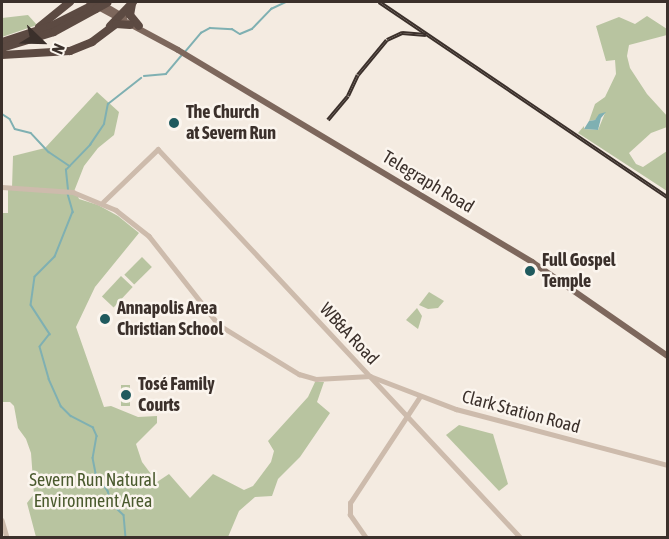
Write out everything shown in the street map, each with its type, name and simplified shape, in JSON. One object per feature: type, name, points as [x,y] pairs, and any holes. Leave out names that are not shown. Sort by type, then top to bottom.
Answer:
[{"type":"highway","points":[[2,42],[32,31],[61,11],[69,2]]},
{"type":"highway","points":[[2,42],[51,26],[94,4],[107,2]]},
{"type":"highway","points":[[96,39],[133,2]]},
{"type":"highway","points":[[133,2],[129,13],[139,26]]},
{"type":"highway","points":[[2,48],[54,32],[94,4]]},
{"type":"highway","points":[[2,55],[69,51],[96,39],[116,24],[130,25]]},
{"type":"main road","name":"Telegraph Road","points":[[94,4],[139,26],[546,270],[668,356]]},
{"type":"main road","name":"Telegraph Road","points":[[118,17],[166,43]]},
{"type":"street","name":"WB&A Road","points":[[103,202],[158,150],[520,537]]},
{"type":"street","points":[[2,187],[74,192],[103,202],[148,234],[213,319],[231,335],[305,377],[320,379],[370,376]]},
{"type":"street","name":"Clark Station Road","points":[[370,376],[419,398],[490,419],[668,465]]},
{"type":"street","points":[[366,537],[350,515],[350,504],[419,398]]},
{"type":"street","points":[[2,520],[7,537]]},
{"type":"green space","points":[[28,15],[37,25],[2,37],[2,18]]},
{"type":"green space","points":[[647,16],[667,29],[667,35],[629,45],[627,56],[630,68],[647,94],[668,117],[667,127],[651,133],[629,153],[636,164],[643,167],[667,151],[667,191],[578,133],[584,126],[584,129],[598,130],[605,113],[589,121],[595,104],[605,97],[616,74],[615,60],[606,61],[596,26],[619,17],[635,24]]},
{"type":"green space","name":"Severn Run Natural Environment Area","points":[[97,92],[119,112],[114,135],[98,148],[84,166],[73,194],[77,194],[79,199],[98,205],[118,216],[139,233],[95,287],[76,327],[104,407],[111,406],[138,417],[157,416],[157,423],[136,444],[142,462],[157,482],[169,474],[190,498],[213,474],[244,490],[253,486],[271,462],[274,451],[268,441],[308,397],[315,382],[324,382],[317,402],[330,413],[300,457],[278,479],[272,496],[255,497],[239,511],[228,537],[36,537],[27,503],[34,494],[31,453],[26,439],[18,428],[14,406],[10,402],[2,402],[2,213],[8,213],[8,188],[12,188],[13,156],[45,148]]},
{"type":"green space","points":[[142,257],[152,267],[134,285],[124,275]]},
{"type":"green space","points":[[121,276],[133,287],[114,307],[102,296]]},
{"type":"green space","points":[[429,292],[444,301],[438,308],[428,309],[419,305]]},
{"type":"green space","points":[[417,308],[422,316],[418,329],[406,320]]},
{"type":"green space","name":"Tosé Family Courts","points":[[121,385],[130,385],[130,406],[121,406]]},
{"type":"green space","points":[[459,425],[493,434],[508,484],[499,491],[446,435]]},
{"type":"water","points":[[606,112],[601,118],[598,130],[584,129],[589,121],[595,120],[599,114]]},
{"type":"waterway","points":[[185,52],[201,33],[210,28],[232,29],[240,34],[252,29],[271,9],[286,2]]},
{"type":"waterway","points":[[144,76],[166,74],[182,55]]},
{"type":"waterway","points":[[68,190],[66,170],[90,145],[104,124],[108,104],[141,78]]},
{"type":"waterway","points":[[2,114],[10,119],[15,129],[31,133],[49,152],[70,166]]},
{"type":"waterway","points":[[68,194],[73,212],[55,257],[35,277],[31,305],[50,334],[40,347],[49,379],[61,406],[71,416],[93,427],[97,436],[93,458],[96,474],[108,491],[112,504],[124,515],[126,538]]},
{"type":"railway","points":[[379,2],[668,198]]},
{"type":"railway","points":[[328,120],[348,96],[358,75],[387,40],[402,33],[426,35]]},
{"type":"place","name":"The Church at Severn Run","points":[[174,123]]},
{"type":"place","name":"Full Gospel Temple","points":[[530,271]]},
{"type":"place","name":"Annapolis Area Christian School","points":[[105,319]]},
{"type":"place","name":"Tosé Family Courts","points":[[126,395]]}]
